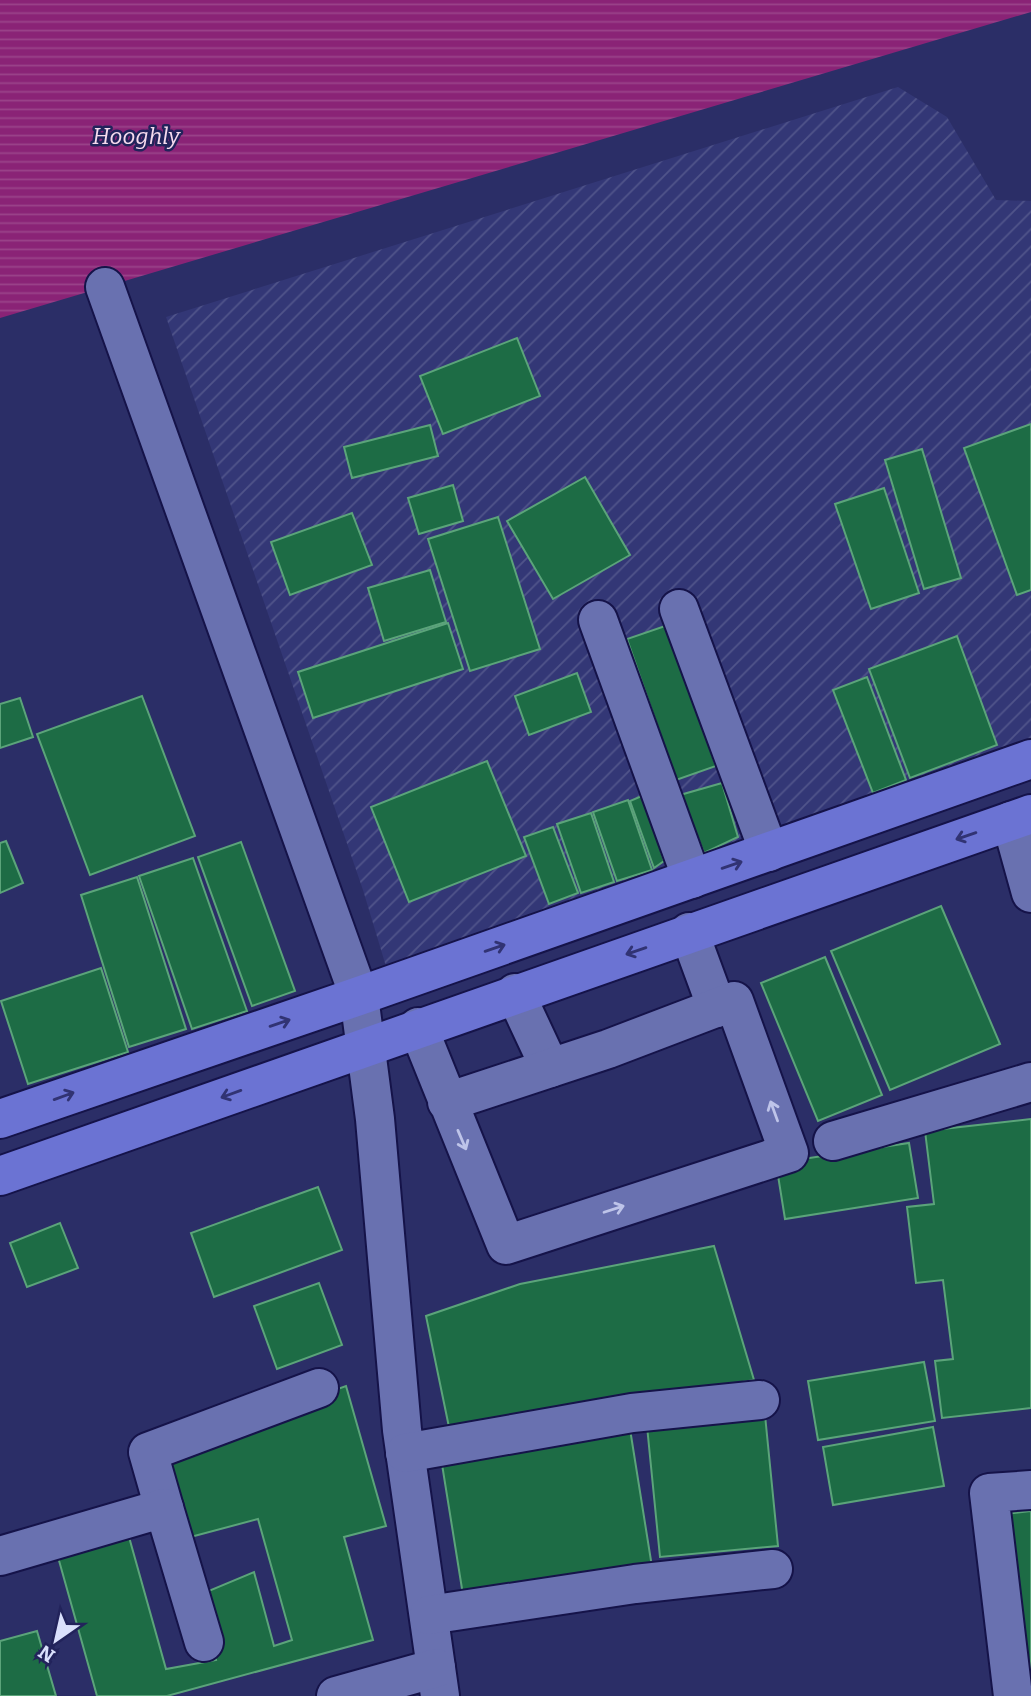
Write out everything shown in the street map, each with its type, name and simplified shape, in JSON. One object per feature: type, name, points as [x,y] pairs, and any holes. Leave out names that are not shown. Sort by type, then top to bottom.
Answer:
[{"type":"main road","points":[[0,1119],[359,996],[1031,759]]},
{"type":"main road","points":[[0,1176],[418,1027],[1021,818]]},
{"type":"street","points":[[105,287],[359,996],[374,1119],[405,1453],[438,1682],[336,1696]]},
{"type":"street","points":[[680,609],[769,852]]},
{"type":"street","points":[[598,620],[692,879]]},
{"type":"street","points":[[1021,818],[1031,893]]},
{"type":"street","points":[[689,932],[713,997]]},
{"type":"street","points":[[515,993],[550,1068]]},
{"type":"street","points":[[418,1027],[447,1102],[506,1245],[789,1153],[734,1001],[713,997],[550,1068],[447,1102]]},
{"type":"street","points":[[833,1141],[1031,1082]]},
{"type":"street","points":[[204,1642],[148,1452],[319,1388]]},
{"type":"street","points":[[405,1453],[632,1413],[760,1400]]},
{"type":"street","points":[[1013,1696],[989,1493],[1031,1490]]},
{"type":"street","points":[[0,1556],[164,1508]]},
{"type":"street","points":[[429,1615],[635,1584],[773,1569]]},
{"type":"shaded area","points":[[898,87],[947,117],[996,200],[1031,201],[1031,763],[391,983],[363,890],[166,317]]},
{"type":"water","name":"Hooghly","points":[[0,0],[1031,0],[1031,12],[0,318]]},
{"type":"building","points":[[517,338],[540,396],[443,434],[420,376]]},
{"type":"building","points":[[1031,424],[1031,590],[1017,595],[964,448]]},
{"type":"building","points":[[430,425],[438,456],[352,478],[344,447]]},
{"type":"building","points":[[922,449],[961,578],[924,589],[885,460]]},
{"type":"building","points":[[585,477],[630,555],[553,599],[507,521]]},
{"type":"building","points":[[453,485],[463,521],[419,534],[408,498]]},
{"type":"building","points":[[884,488],[919,593],[871,609],[835,504]]},
{"type":"building","points":[[352,513],[372,565],[290,595],[271,542]]},
{"type":"building","points":[[498,517],[540,649],[470,671],[428,539]]},
{"type":"building","points":[[430,570],[446,622],[384,641],[368,588]]},
{"type":"building","points":[[448,623],[463,669],[313,718],[298,672]]},
{"type":"building","points":[[668,625],[716,766],[676,780],[627,639]]},
{"type":"building","points":[[957,636],[997,745],[910,778],[869,669]]},
{"type":"building","points":[[577,673],[591,712],[529,735],[515,696]]},
{"type":"building","points":[[867,677],[906,780],[873,793],[833,690]]},
{"type":"building","points":[[142,696],[195,836],[90,875],[37,734]]},
{"type":"building","points":[[20,698],[33,737],[0,748],[0,704]]},
{"type":"building","points":[[487,761],[526,856],[409,902],[371,807]]},
{"type":"building","points":[[722,783],[738,837],[704,853],[680,795]]},
{"type":"building","points":[[644,795],[664,861],[654,868],[630,801]]},
{"type":"building","points":[[628,800],[652,870],[617,881],[593,812]]},
{"type":"building","points":[[591,813],[614,882],[581,893],[557,824]]},
{"type":"building","points":[[553,827],[578,893],[549,904],[524,837]]},
{"type":"building","points":[[6,841],[23,883],[0,893],[0,843]]},
{"type":"building","points":[[241,842],[295,991],[252,1006],[198,857]]},
{"type":"building","points":[[193,858],[247,1011],[192,1029],[139,876]]},
{"type":"building","points":[[137,877],[186,1029],[129,1047],[81,895]]},
{"type":"building","points":[[941,906],[1000,1044],[890,1090],[831,951]]},
{"type":"building","points":[[825,957],[882,1095],[818,1121],[761,983]]},
{"type":"building","points":[[101,968],[128,1052],[28,1084],[1,1001]]},
{"type":"building","points":[[1031,1119],[1031,1408],[942,1418],[935,1361],[953,1359],[943,1280],[916,1283],[907,1207],[934,1204],[925,1131]]},
{"type":"building","points":[[909,1143],[918,1198],[785,1219],[776,1163]]},
{"type":"building","points":[[318,1187],[342,1250],[214,1297],[191,1233]]},
{"type":"building","points":[[60,1223],[78,1268],[27,1287],[10,1243]]},
{"type":"building","points":[[714,1246],[754,1380],[450,1432],[426,1316],[520,1284]]},
{"type":"building","points":[[319,1283],[342,1345],[277,1369],[254,1306]]},
{"type":"building","points":[[924,1362],[935,1421],[818,1440],[808,1381]]},
{"type":"building","points":[[346,1386],[386,1526],[344,1537],[373,1640],[167,1696],[97,1696],[58,1557],[129,1537],[166,1669],[216,1660],[199,1595],[254,1572],[274,1646],[292,1640],[258,1519],[183,1539],[163,1452]]},
{"type":"building","points":[[765,1415],[778,1546],[660,1557],[647,1426]]},
{"type":"building","points":[[933,1427],[944,1486],[833,1505],[823,1447]]},
{"type":"building","points":[[630,1429],[652,1567],[463,1595],[441,1458]]},
{"type":"building","points":[[1031,1511],[1031,1688],[989,1516]]},
{"type":"building","points":[[37,1631],[56,1696],[0,1696],[0,1641]]}]
